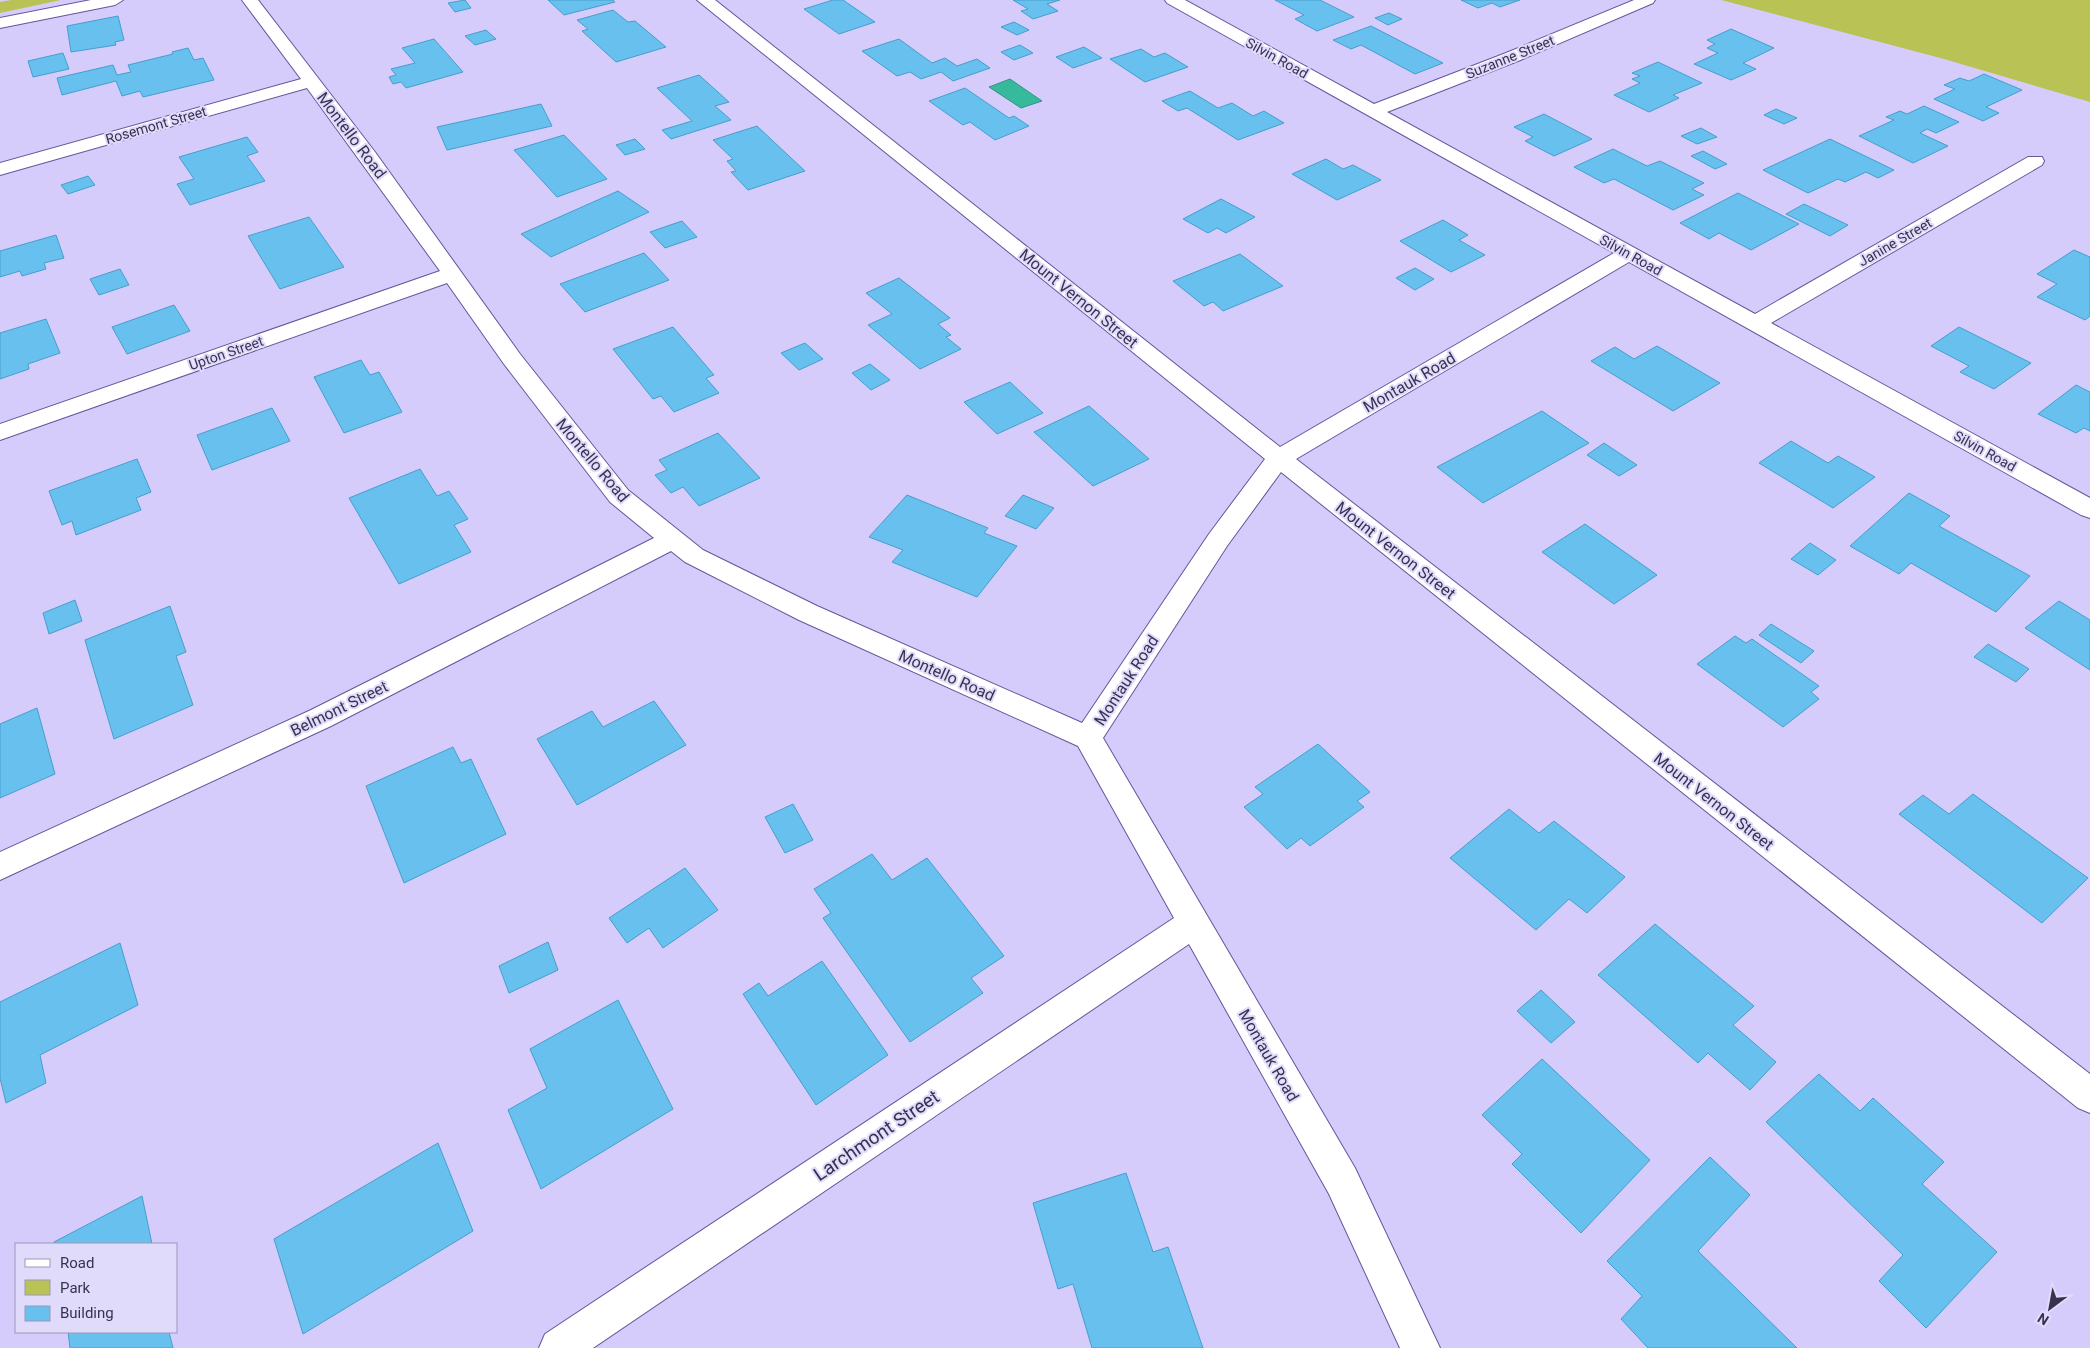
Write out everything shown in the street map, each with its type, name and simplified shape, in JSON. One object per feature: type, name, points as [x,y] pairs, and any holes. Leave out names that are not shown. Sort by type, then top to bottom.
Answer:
[{"type":"street","points":[[0,23],[115,0]]},
{"type":"street","name":"Montello Road","points":[[250,0],[312,81],[512,359],[620,496],[694,556],[808,613],[1088,738]]},
{"type":"street","name":"Mount Vernon Street","points":[[705,0],[1279,458],[2090,1096]]},
{"type":"street","name":"Silvin Road","points":[[1173,0],[2090,509]]},
{"type":"street","name":"Suzanne Street","points":[[1373,111],[1512,57],[1647,0]]},
{"type":"street","name":"Rosemont Street","points":[[0,169],[312,81]]},
{"type":"street","name":"Janine Street","points":[[1755,323],[2035,161]]},
{"type":"street","name":"Montauk Road","points":[[1420,1348],[1342,1181],[1088,738],[1218,540],[1279,458],[1629,253]]},
{"type":"street","name":"Upton Street","points":[[0,432],[452,274]]},
{"type":"street","name":"Belmont Street","points":[[0,867],[321,718],[673,539]]},
{"type":"street","name":"Larchmont Street","points":[[558,1348],[1194,923]]},
{"type":"green space","points":[[11,0],[61,0],[0,13],[0,2]]},
{"type":"green space","points":[[1721,0],[2090,0],[2090,102],[1944,59]]},
{"type":"shaded area","points":[[1010,79],[1042,101],[1021,108],[989,87]]},
{"type":"building","points":[[465,0],[471,8],[455,12],[448,3]]},
{"type":"building","points":[[548,0],[613,0],[615,2],[564,15]]},
{"type":"building","points":[[833,0],[843,0],[875,22],[839,34],[804,9]]},
{"type":"building","points":[[1013,0],[1060,0],[1047,4],[1058,11],[1033,19],[1021,11],[1028,9]]},
{"type":"building","points":[[1275,0],[1320,0],[1354,17],[1317,31],[1295,19],[1304,15]]},
{"type":"building","points":[[1461,0],[1520,0],[1500,7],[1492,3],[1478,8]]},
{"type":"building","points":[[613,10],[628,22],[635,21],[666,47],[616,62],[582,31],[588,29],[577,20]]},
{"type":"building","points":[[1389,13],[1402,19],[1388,25],[1375,18]]},
{"type":"building","points":[[118,16],[124,40],[115,42],[116,45],[71,52],[67,26]]},
{"type":"building","points":[[1014,22],[1029,30],[1017,35],[1001,27]]},
{"type":"building","points":[[1371,26],[1443,63],[1415,74],[1361,45],[1351,49],[1333,40]]},
{"type":"building","points":[[1731,29],[1774,48],[1743,63],[1756,69],[1731,80],[1694,64],[1718,53],[1707,48],[1715,44],[1707,40]]},
{"type":"building","points":[[486,30],[496,39],[475,45],[465,36]]},
{"type":"building","points":[[434,39],[463,72],[406,88],[401,82],[393,84],[389,77],[396,75],[391,69],[415,63],[402,48]]},
{"type":"building","points":[[899,39],[932,63],[945,58],[957,66],[977,59],[990,68],[953,81],[941,72],[921,79],[910,72],[897,76],[862,51]]},
{"type":"building","points":[[1020,45],[1033,53],[1014,60],[1001,52]]},
{"type":"building","points":[[1084,47],[1102,58],[1073,68],[1056,57]]},
{"type":"building","points":[[188,48],[194,60],[203,58],[214,80],[143,97],[140,91],[122,96],[116,81],[62,95],[57,78],[113,65],[117,75],[131,72],[128,65],[173,54],[172,52]]},
{"type":"building","points":[[1141,49],[1154,57],[1165,53],[1188,67],[1145,82],[1110,59]]},
{"type":"building","points":[[63,53],[69,69],[33,77],[28,61]]},
{"type":"building","points":[[1658,62],[1702,83],[1673,95],[1679,98],[1649,112],[1614,95],[1640,83],[1632,79],[1640,76],[1632,73]]},
{"type":"building","points":[[1984,74],[2022,90],[1986,107],[1999,113],[1983,121],[1934,99],[1955,89],[1944,85],[1960,78],[1969,81]]},
{"type":"building","points":[[699,75],[729,102],[715,106],[731,120],[671,139],[662,130],[692,121],[657,88]]},
{"type":"building","points":[[965,88],[1009,118],[1014,116],[1029,126],[995,140],[970,122],[963,125],[929,101]]},
{"type":"building","points":[[1190,91],[1218,108],[1232,103],[1253,116],[1264,111],[1284,123],[1238,140],[1187,108],[1178,111],[1162,101]]},
{"type":"building","points":[[541,104],[552,126],[447,150],[437,127]]},
{"type":"building","points":[[1924,106],[1959,122],[1936,133],[1927,129],[1920,133],[1948,146],[1913,163],[1859,136],[1894,120],[1886,117],[1900,111],[1907,114]]},
{"type":"building","points":[[1776,109],[1797,118],[1784,124],[1764,115]]},
{"type":"building","points":[[1544,114],[1592,139],[1554,156],[1525,141],[1533,137],[1514,127]]},
{"type":"building","points":[[757,126],[805,171],[748,190],[731,172],[736,171],[727,161],[733,159],[713,140]]},
{"type":"building","points":[[1701,128],[1717,137],[1697,144],[1681,136]]},
{"type":"building","points":[[564,135],[607,179],[557,197],[514,150]]},
{"type":"building","points":[[247,137],[258,152],[247,156],[265,181],[190,205],[177,184],[194,179],[179,157]]},
{"type":"building","points":[[635,139],[645,149],[625,155],[616,145]]},
{"type":"building","points":[[1830,139],[1894,170],[1878,178],[1866,172],[1845,182],[1838,179],[1808,193],[1763,170]]},
{"type":"building","points":[[1613,149],[1647,166],[1660,161],[1704,183],[1692,189],[1704,195],[1673,210],[1614,179],[1604,183],[1574,167]]},
{"type":"building","points":[[1703,151],[1727,164],[1715,169],[1691,156]]},
{"type":"building","points":[[1326,159],[1343,169],[1353,165],[1381,180],[1337,200],[1292,174]]},
{"type":"building","points":[[88,176],[95,185],[68,194],[61,185]]},
{"type":"building","points":[[618,191],[649,212],[551,257],[521,234]]},
{"type":"building","points":[[1738,193],[1799,224],[1751,250],[1719,233],[1709,239],[1680,223]]},
{"type":"building","points":[[1221,199],[1255,217],[1226,233],[1217,228],[1208,233],[1183,219]]},
{"type":"building","points":[[1804,204],[1848,225],[1830,236],[1786,214]]},
{"type":"building","points":[[309,217],[344,267],[280,289],[248,236]]},
{"type":"building","points":[[1443,220],[1468,235],[1459,240],[1485,255],[1451,272],[1400,241]]},
{"type":"building","points":[[682,221],[697,237],[665,248],[650,232]]},
{"type":"building","points":[[56,235],[64,258],[44,263],[46,269],[22,276],[20,271],[0,277],[0,251]]},
{"type":"building","points":[[2074,250],[2090,257],[2090,316],[2085,320],[2037,297],[2057,284],[2037,274]]},
{"type":"building","points":[[644,253],[669,280],[585,312],[560,284]]},
{"type":"building","points":[[1240,254],[1283,286],[1223,311],[1213,302],[1204,306],[1173,281]]},
{"type":"building","points":[[1415,268],[1434,279],[1415,290],[1396,278]]},
{"type":"building","points":[[120,269],[129,285],[99,295],[90,279]]},
{"type":"building","points":[[899,278],[950,318],[938,324],[951,335],[946,337],[961,349],[920,369],[868,325],[892,314],[866,293]]},
{"type":"building","points":[[174,305],[190,331],[127,354],[112,327]]},
{"type":"building","points":[[46,319],[60,353],[28,364],[29,369],[0,379],[0,333]]},
{"type":"building","points":[[673,327],[714,375],[706,378],[719,393],[674,412],[661,396],[653,399],[613,349]]},
{"type":"building","points":[[1959,327],[2031,363],[1994,389],[1960,372],[1969,366],[1931,346]]},
{"type":"building","points":[[805,343],[823,359],[799,370],[781,353]]},
{"type":"building","points":[[1657,346],[1720,383],[1673,411],[1591,361],[1615,347],[1634,359]]},
{"type":"building","points":[[361,360],[370,375],[379,372],[402,412],[344,433],[314,377]]},
{"type":"building","points":[[870,364],[890,380],[871,390],[852,373]]},
{"type":"building","points":[[1010,382],[1043,413],[997,434],[964,402]]},
{"type":"building","points":[[2076,385],[2090,392],[2090,431],[2084,428],[2076,433],[2038,414]]},
{"type":"building","points":[[1089,406],[1149,459],[1093,486],[1034,432]]},
{"type":"building","points":[[272,408],[290,441],[212,470],[197,435]]},
{"type":"building","points":[[1542,411],[1589,443],[1483,503],[1437,467]]},
{"type":"building","points":[[718,433],[760,478],[699,506],[683,487],[671,493],[655,475],[667,470],[659,460]]},
{"type":"building","points":[[1791,441],[1828,463],[1838,456],[1875,477],[1833,508],[1759,463]]},
{"type":"building","points":[[1604,443],[1637,465],[1619,476],[1587,455]]},
{"type":"building","points":[[137,459],[151,492],[136,498],[141,510],[76,535],[72,521],[62,525],[49,491]]},
{"type":"building","points":[[420,469],[437,496],[449,491],[468,519],[454,525],[471,552],[399,584],[349,498]]},
{"type":"building","points":[[1909,493],[1950,516],[1939,526],[2030,576],[1996,612],[1911,563],[1899,574],[1850,546]]},
{"type":"building","points":[[907,495],[988,528],[984,533],[1017,546],[977,597],[892,562],[903,550],[869,537]]},
{"type":"building","points":[[1023,495],[1054,508],[1036,529],[1005,516]]},
{"type":"building","points":[[1585,524],[1657,575],[1614,604],[1542,552]]},
{"type":"building","points":[[1810,543],[1836,560],[1818,575],[1791,559]]},
{"type":"building","points":[[75,600],[82,621],[49,634],[43,613]]},
{"type":"building","points":[[2059,601],[2090,620],[2090,670],[2025,628]]},
{"type":"building","points":[[170,606],[186,652],[176,656],[193,705],[114,739],[85,640]]},
{"type":"building","points":[[1771,624],[1814,651],[1801,663],[1759,635]]},
{"type":"building","points":[[1735,636],[1746,643],[1752,639],[1819,686],[1811,692],[1819,699],[1783,727],[1697,664]]},
{"type":"building","points":[[1988,644],[2029,669],[2016,682],[1974,657]]},
{"type":"building","points":[[654,701],[686,745],[577,805],[537,739],[592,711],[603,727]]},
{"type":"building","points":[[37,708],[55,774],[0,798],[0,724]]},
{"type":"building","points":[[1318,744],[1370,792],[1357,801],[1364,807],[1310,846],[1301,838],[1287,849],[1244,807],[1263,794],[1255,787]]},
{"type":"building","points":[[453,747],[461,763],[471,759],[506,834],[404,883],[366,786]]},
{"type":"building","points":[[1973,794],[2088,878],[2042,923],[1899,814],[1923,795],[1949,814]]},
{"type":"building","points":[[793,804],[813,840],[785,853],[765,817]]},
{"type":"building","points":[[1509,809],[1539,833],[1554,821],[1625,877],[1587,913],[1569,899],[1536,930],[1450,858]]},
{"type":"building","points":[[872,854],[892,880],[927,858],[1004,956],[971,978],[983,993],[910,1042],[823,918],[831,913],[814,889]]},
{"type":"building","points":[[685,868],[718,910],[663,948],[649,928],[627,943],[609,918]]},
{"type":"building","points":[[1655,924],[1754,1006],[1733,1025],[1776,1062],[1750,1090],[1708,1053],[1698,1063],[1598,975]]},
{"type":"building","points":[[548,942],[558,970],[509,993],[499,966]]},
{"type":"building","points":[[120,943],[138,1005],[40,1055],[46,1083],[6,1103],[0,1078],[0,1002]]},
{"type":"building","points":[[822,961],[888,1055],[816,1105],[743,994],[759,983],[768,996]]},
{"type":"building","points":[[1541,990],[1575,1022],[1551,1043],[1517,1011]]},
{"type":"building","points":[[618,1000],[673,1109],[541,1189],[508,1110],[547,1088],[530,1049]]},
{"type":"building","points":[[1542,1059],[1650,1160],[1581,1233],[1512,1164],[1522,1154],[1482,1115]]},
{"type":"building","points":[[1819,1074],[1860,1111],[1873,1098],[1944,1162],[1922,1184],[1997,1252],[1926,1328],[1879,1281],[1903,1255],[1766,1122]]},
{"type":"building","points":[[438,1143],[473,1231],[303,1334],[274,1239]]},
{"type":"building","points":[[1710,1157],[1750,1195],[1698,1251],[1797,1348],[1648,1348],[1621,1319],[1642,1296],[1607,1261]]},
{"type":"building","points":[[1126,1173],[1153,1252],[1168,1247],[1203,1348],[1092,1348],[1073,1284],[1058,1289],[1033,1203]]},
{"type":"building","points":[[142,1196],[152,1243],[54,1242]]},
{"type":"building","points":[[68,1333],[169,1333],[173,1348],[70,1348]]}]
